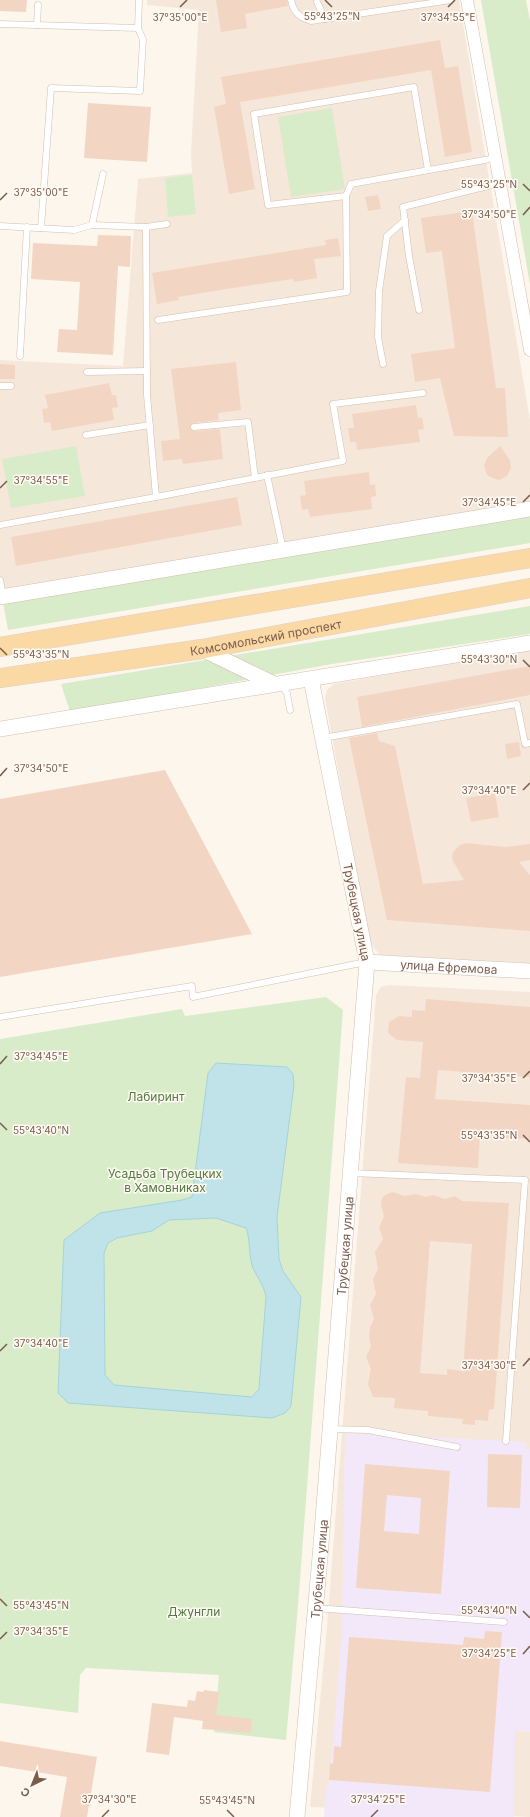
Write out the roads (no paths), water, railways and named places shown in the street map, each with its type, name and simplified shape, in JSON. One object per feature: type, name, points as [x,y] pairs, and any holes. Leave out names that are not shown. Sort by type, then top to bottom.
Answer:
[{"type":"main road","points":[[0,647],[530,558]]},
{"type":"main road","name":"Комсомольский проспект","points":[[0,678],[202,649],[530,588]]},
{"type":"street","points":[[467,0],[530,350]]},
{"type":"street","points":[[1,596],[530,508]]},
{"type":"street","points":[[0,729],[530,643]]},
{"type":"street","points":[[202,649],[277,684]]},
{"type":"street","name":"Трубецкая улица","points":[[297,1817],[351,1174],[367,962],[311,679]]},
{"type":"street","name":"улица Ефремова","points":[[367,962],[530,972]]},
{"type":"lane","points":[[41,228],[51,88],[140,91],[143,40],[138,28],[139,0]]},
{"type":"lane","points":[[292,0],[293,10],[300,18],[311,21],[452,0]]},
{"type":"lane","points":[[317,2],[326,19]]},
{"type":"lane","points":[[37,25],[38,5]]},
{"type":"lane","points":[[0,24],[138,28]]},
{"type":"lane","points":[[346,196],[268,205],[254,114],[414,87],[428,170]]},
{"type":"lane","points":[[158,320],[347,292],[346,196],[351,184],[496,158]]},
{"type":"lane","points":[[92,225],[103,174]]},
{"type":"lane","points":[[419,310],[403,206],[500,184]]},
{"type":"lane","points":[[383,364],[378,338],[379,291],[387,236],[405,220]]},
{"type":"lane","points":[[0,226],[74,230],[92,225],[146,227],[167,224]]},
{"type":"lane","points":[[146,227],[147,371],[156,497]]},
{"type":"lane","points":[[20,356],[27,228]]},
{"type":"lane","points":[[87,372],[147,371]]},
{"type":"lane","points":[[0,386],[11,386]]},
{"type":"lane","points":[[0,525],[343,461],[334,404],[423,392]]},
{"type":"lane","points":[[194,427],[248,422],[255,478]]},
{"type":"lane","points":[[86,436],[150,425]]},
{"type":"lane","points":[[267,475],[283,550]]},
{"type":"lane","points":[[0,580],[1,596]]},
{"type":"lane","points":[[277,684],[287,693],[290,710]]},
{"type":"lane","points":[[323,738],[517,704],[525,744],[530,743]]},
{"type":"lane","points":[[0,1017],[192,986],[194,997],[332,967],[367,962]]},
{"type":"lane","points":[[351,1174],[525,1180],[506,1441]]},
{"type":"lane","points":[[330,1429],[368,1430],[457,1447]]},
{"type":"lane","points":[[315,1608],[504,1622]]},
{"type":"water","points":[[216,1063],[287,1067],[293,1074],[294,1085],[277,1217],[279,1259],[283,1271],[301,1297],[291,1406],[285,1413],[272,1418],[68,1403],[58,1393],[64,1240],[100,1213],[182,1200],[192,1197],[208,1073]],"holes":[[[216,1218],[246,1228],[251,1263],[264,1289],[266,1297],[259,1389],[252,1397],[114,1385],[105,1375],[104,1253],[108,1243],[117,1238],[152,1231],[169,1220]]]},
{"type":"park label","name":"Лабиринт","points":[[156,1096]]},
{"type":"park label","name":"Усадьба Трубецких в Хамовниках","points":[[165,1180]]},
{"type":"park label","name":"Джунгли","points":[[194,1611]]}]
